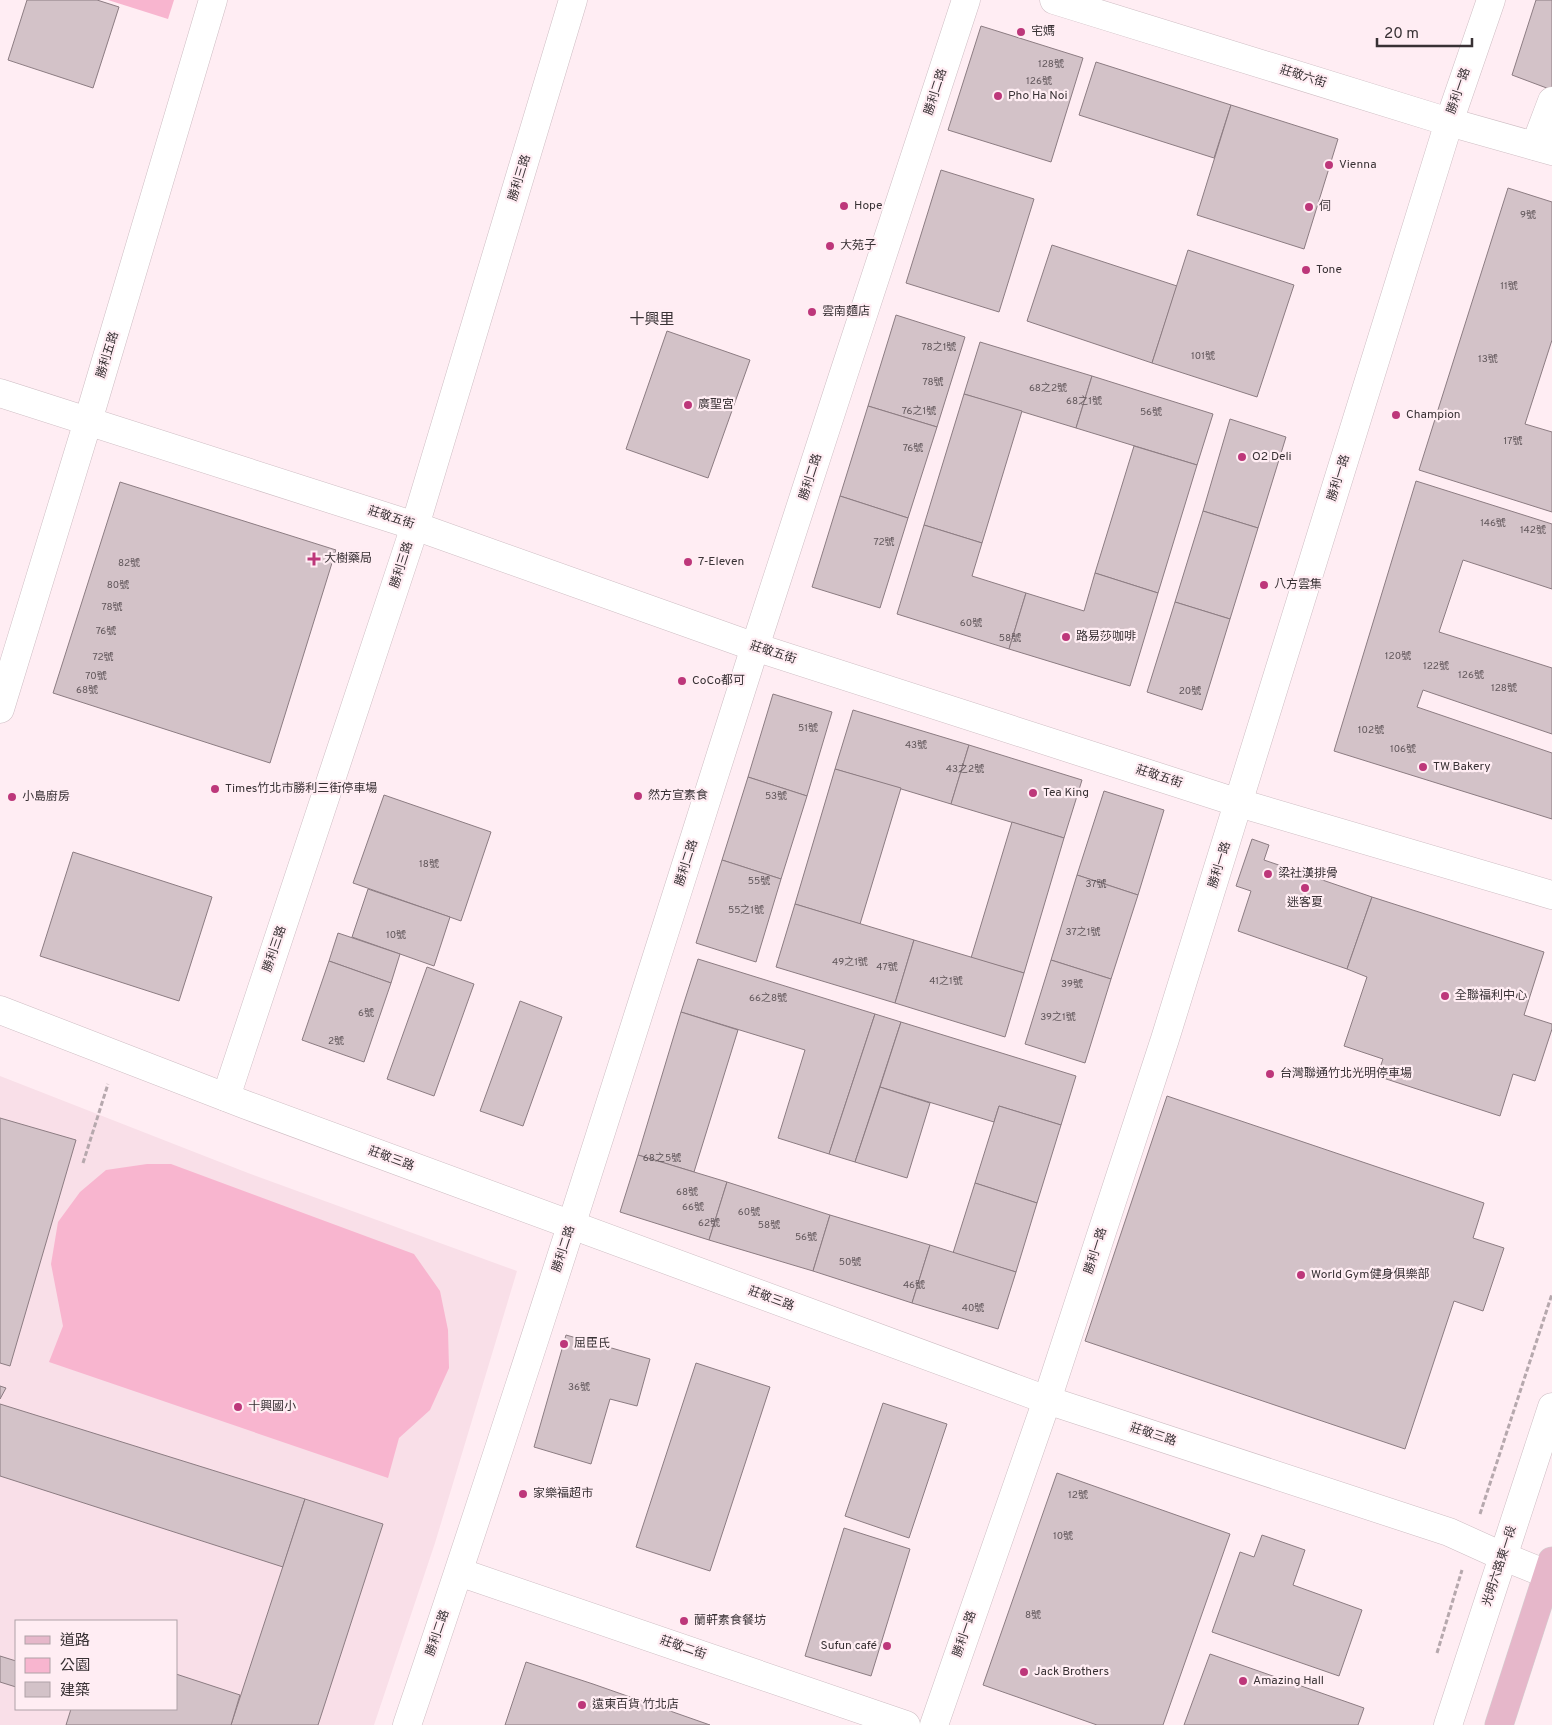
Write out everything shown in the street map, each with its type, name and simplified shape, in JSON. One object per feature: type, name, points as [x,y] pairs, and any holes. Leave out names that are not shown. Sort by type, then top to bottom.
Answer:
[{"type":"main road","points":[[1499,1725],[1550,1571]]},
{"type":"street","name":"勝利五路","points":[[0,710],[213,0]]},
{"type":"street","name":"勝利三路","points":[[226,1097],[415,526],[573,0]]},
{"type":"street","name":"勝利二路","points":[[407,1725],[572,1226],[755,647],[966,0]]},
{"type":"street","name":"莊敬六街","points":[[1054,0],[1449,122],[1543,148]]},
{"type":"street","name":"勝利一路","points":[[934,1725],[1047,1400],[1166,1039],[1449,122],[1491,0]]},
{"type":"street","points":[[1543,148],[1552,101]]},
{"type":"street","name":"莊敬五街","points":[[0,392],[415,526],[755,647],[1239,803],[1552,895]]},
{"type":"street","name":"莊敬三路","points":[[0,1010],[226,1097],[572,1226],[1047,1400],[1449,1532],[1502,1556],[1550,1571]]},
{"type":"street","name":"光明六路東一段","points":[[1448,1725],[1552,1408]]},
{"type":"street","name":"莊敬二街","points":[[459,1572],[906,1725]]},
{"type":"path","points":[[83,1163],[117,1055]]},
{"type":"path","points":[[1435,1661],[1470,1542],[1552,1294]]},
{"type":"shaded area","name":"十興國小","points":[[0,1076],[248,1173],[517,1271],[435,1543],[374,1725],[0,1725]]},
{"type":"green space","points":[[108,0],[174,0],[168,19]]},
{"type":"green space","points":[[147,1164],[171,1164],[414,1254],[440,1291],[448,1330],[449,1368],[430,1410],[399,1438],[388,1478],[49,1362],[63,1326],[51,1264],[58,1222],[80,1192],[106,1170]]},
{"type":"building","points":[[27,0],[97,0],[119,7],[93,88],[8,60]]},
{"type":"building","points":[[1536,0],[1552,0],[1552,90],[1512,75]]},
{"type":"building","points":[[981,26],[1083,58],[1051,162],[948,130]]},
{"type":"building","points":[[1096,62],[1231,105],[1214,158],[1079,115]]},
{"type":"building","points":[[1231,105],[1338,139],[1304,249],[1197,215]]},
{"type":"building","points":[[941,170],[1034,199],[999,312],[906,283]]},
{"type":"building","points":[[1508,188],[1552,202],[1552,340],[1525,424],[1552,432],[1552,512],[1419,470]]},
{"type":"building","points":[[1052,245],[1177,286],[1152,363],[1027,321]]},
{"type":"building","points":[[1188,250],[1294,285],[1257,397],[1152,363]]},
{"type":"building","points":[[896,315],[965,337],[937,427],[868,406]]},
{"type":"building","name":"廣聖宮","points":[[667,331],[750,360],[708,478],[626,449]]},
{"type":"building","points":[[980,342],[1092,376],[1076,428],[964,394]]},
{"type":"building","points":[[1092,376],[1213,414],[1197,465],[1076,428]]},
{"type":"building","points":[[964,394],[1022,411],[982,543],[924,525]]},
{"type":"building","points":[[868,406],[937,427],[908,518],[840,496]]},
{"type":"building","points":[[1230,419],[1286,437],[1258,528],[1203,511]]},
{"type":"building","points":[[1134,446],[1197,465],[1158,593],[1095,573]]},
{"type":"building","points":[[1416,481],[1552,524],[1552,589],[1463,560],[1439,632],[1552,668],[1552,734],[1423,690],[1417,707],[1552,753],[1552,819],[1334,751]]},
{"type":"building","points":[[120,482],[336,550],[270,763],[53,693]]},
{"type":"building","points":[[840,496],[908,518],[880,608],[812,587]]},
{"type":"building","points":[[1203,511],[1258,528],[1230,619],[1175,602]]},
{"type":"building","points":[[924,525],[982,543],[972,576],[1026,593],[1009,649],[897,614]]},
{"type":"building","points":[[1095,573],[1158,593],[1130,686],[1009,649],[1026,593],[1084,611]]},
{"type":"building","points":[[1175,602],[1230,619],[1202,710],[1147,692]]},
{"type":"building","points":[[773,694],[832,712],[807,796],[748,777]]},
{"type":"building","points":[[853,710],[969,745],[951,804],[835,769]]},
{"type":"building","points":[[969,745],[1082,780],[1064,838],[951,804]]},
{"type":"building","points":[[835,769],[901,788],[860,924],[795,904]]},
{"type":"building","points":[[748,777],[807,796],[781,879],[722,860]]},
{"type":"building","points":[[1104,791],[1164,810],[1138,895],[1077,875]]},
{"type":"building","points":[[384,795],[491,832],[461,921],[353,883]]},
{"type":"building","points":[[1012,822],[1064,838],[1024,973],[971,958]]},
{"type":"building","points":[[1252,839],[1269,845],[1264,860],[1372,897],[1347,969],[1238,931],[1251,891],[1236,886]]},
{"type":"building","points":[[73,852],[212,897],[179,1001],[40,956]]},
{"type":"building","points":[[722,860],[781,879],[756,962],[696,943]]},
{"type":"building","points":[[1077,875],[1138,895],[1111,979],[1051,960]]},
{"type":"building","points":[[368,889],[450,917],[434,966],[352,937]]},
{"type":"building","name":"全聯福利中心","points":[[1372,897],[1544,952],[1524,1015],[1552,1024],[1552,1029],[1535,1081],[1513,1074],[1500,1116],[1377,1076],[1383,1059],[1344,1046],[1367,977],[1347,969]]},
{"type":"building","points":[[795,904],[914,940],[895,1003],[776,967]]},
{"type":"building","points":[[338,933],[400,954],[391,983],[329,961]]},
{"type":"building","points":[[914,940],[1024,973],[1005,1037],[895,1003]]},
{"type":"building","points":[[698,959],[875,1014],[829,1154],[778,1138],[805,1050],[681,1012]]},
{"type":"building","points":[[1051,960],[1111,979],[1085,1063],[1025,1044]]},
{"type":"building","points":[[329,961],[391,983],[364,1062],[302,1040]]},
{"type":"building","points":[[427,967],[474,984],[434,1096],[387,1079]]},
{"type":"building","points":[[520,1001],[562,1017],[523,1126],[480,1111]]},
{"type":"building","points":[[681,1012],[738,1030],[694,1172],[638,1155]]},
{"type":"building","points":[[875,1014],[901,1022],[855,1162],[829,1154]]},
{"type":"building","points":[[901,1022],[1076,1076],[1061,1125],[999,1106],[994,1122],[880,1087]]},
{"type":"building","points":[[880,1087],[930,1103],[907,1178],[855,1162]]},
{"type":"building","name":"World Gym健身俱樂部","points":[[1167,1096],[1484,1203],[1473,1238],[1504,1248],[1483,1311],[1454,1301],[1405,1449],[1085,1341]]},
{"type":"building","points":[[999,1106],[1061,1125],[1037,1203],[975,1183]]},
{"type":"building","points":[[0,1118],[76,1140],[10,1366],[0,1363]]},
{"type":"building","points":[[638,1155],[727,1182],[709,1240],[620,1212]]},
{"type":"building","points":[[727,1182],[830,1215],[813,1271],[709,1240]]},
{"type":"building","points":[[975,1183],[1037,1203],[1016,1272],[953,1253]]},
{"type":"building","points":[[830,1215],[930,1245],[912,1303],[813,1271]]},
{"type":"building","points":[[930,1245],[1016,1272],[998,1329],[912,1303]]},
{"type":"building","points":[[566,1335],[650,1359],[637,1406],[610,1399],[591,1464],[534,1447]]},
{"type":"building","points":[[696,1363],[770,1387],[710,1571],[636,1547]]},
{"type":"building","points":[[0,1386],[6,1388],[0,1399]]},
{"type":"building","points":[[883,1403],[947,1424],[909,1538],[845,1516]]},
{"type":"building","points":[[0,1404],[305,1499],[283,1567],[0,1476]]},
{"type":"building","points":[[1057,1473],[1230,1534],[1163,1725],[1097,1725],[983,1685]]},
{"type":"building","points":[[305,1499],[383,1524],[318,1725],[231,1725]]},
{"type":"building","points":[[844,1528],[910,1549],[871,1676],[805,1656]]},
{"type":"building","points":[[1262,1535],[1305,1550],[1293,1585],[1362,1610],[1339,1676],[1212,1632],[1240,1552],[1254,1557]]},
{"type":"building","name":"Amazing Hall","points":[[1210,1654],[1364,1708],[1358,1725],[1184,1725]]},
{"type":"building","points":[[0,1656],[15,1661],[15,1687],[0,1682]]},
{"type":"building","name":"遠東百貨 竹北店","points":[[526,1662],[593,1684],[710,1725],[505,1725]]},
{"type":"building","points":[[178,1675],[240,1695],[231,1725],[66,1725],[71,1710],[178,1710]]},
{"type":"place","name":"宅媽","points":[[1021,32]]},
{"type":"place","name":"Pho Ha Noi","points":[[998,96]]},
{"type":"place","name":"Vienna","points":[[1329,165]]},
{"type":"place","name":"Hope","points":[[844,206]]},
{"type":"place","name":"伺","points":[[1309,207]]},
{"type":"place","name":"大苑子","points":[[830,246]]},
{"type":"place","name":"Tone","points":[[1306,270]]},
{"type":"place","name":"雲南麵店","points":[[812,312]]},
{"type":"place","name":"廣聖宮","points":[[688,405]]},
{"type":"place","name":"Champion","points":[[1396,415]]},
{"type":"place","name":"O2 Deli","points":[[1242,457]]},
{"type":"place","name":"大樹藥局","points":[[314,559]]},
{"type":"place","name":"7-Eleven","points":[[688,562]]},
{"type":"place","name":"八方雲集","points":[[1264,585]]},
{"type":"place","name":"路易莎咖啡","points":[[1066,637]]},
{"type":"place","name":"CoCo都可","points":[[682,681]]},
{"type":"place","name":"TW Bakery","points":[[1423,767]]},
{"type":"place","name":"Times竹北市勝利三街停車場","points":[[215,789]]},
{"type":"place","name":"Tea King","points":[[1033,793]]},
{"type":"place","name":"然方宣素食","points":[[638,796]]},
{"type":"place","name":"小島廚房","points":[[12,797]]},
{"type":"place","name":"梁社漢排骨","points":[[1268,874]]},
{"type":"place","name":"迷客夏","points":[[1305,888]]},
{"type":"place","name":"全聯福利中心","points":[[1445,996]]},
{"type":"place","name":"台灣聯通竹北光明停車場","points":[[1270,1074]]},
{"type":"place","name":"World Gym健身俱樂部","points":[[1301,1275]]},
{"type":"place","name":"屈臣氏","points":[[564,1344]]},
{"type":"place","name":"十興國小","points":[[238,1407]]},
{"type":"place","name":"家樂福超市","points":[[523,1494]]},
{"type":"place","name":"蘭軒素食餐坊","points":[[684,1621]]},
{"type":"place","name":"Sufun café","points":[[887,1646]]},
{"type":"place","name":"Jack Brothers","points":[[1024,1672]]},
{"type":"place","name":"Amazing Hall","points":[[1243,1681]]},
{"type":"place","name":"遠東百貨 竹北店","points":[[582,1705]]},
{"type":"district","name":"十興里","points":[[652,320]]}]
